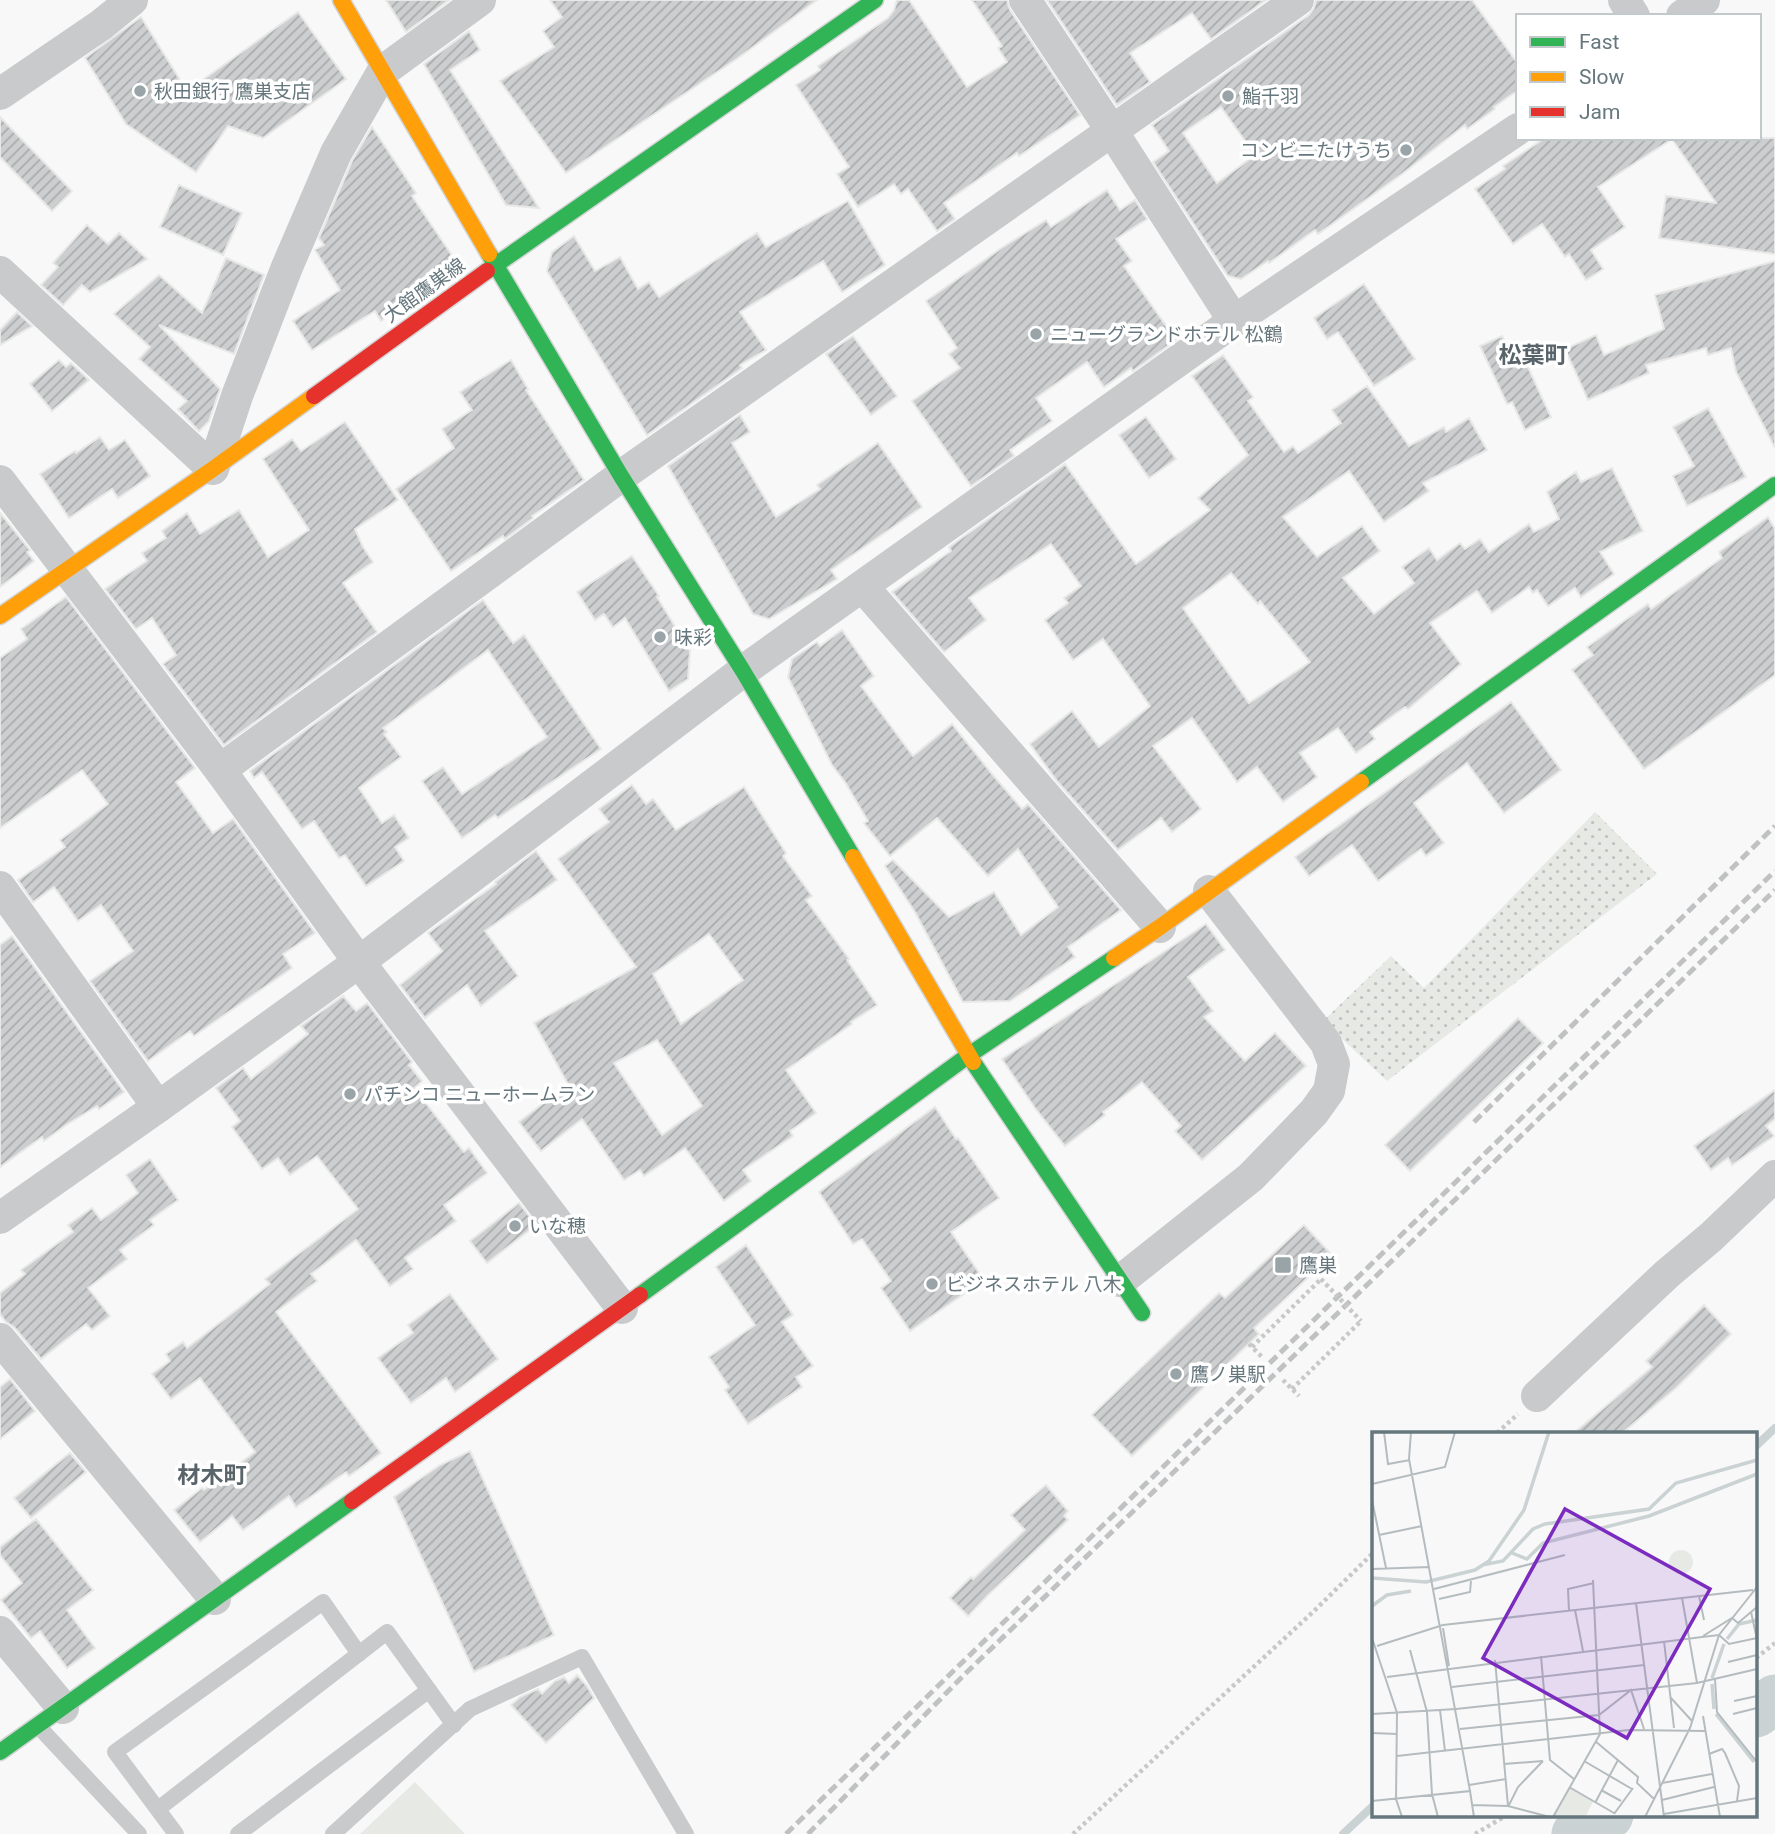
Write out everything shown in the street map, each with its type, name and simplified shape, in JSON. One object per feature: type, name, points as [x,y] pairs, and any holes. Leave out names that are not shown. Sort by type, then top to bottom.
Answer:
[{"type":"street","points":[[0,94],[132,0]]},
{"type":"street","points":[[341,0],[495,265],[621,476],[743,671],[969,1055],[1142,1313]]},
{"type":"street","points":[[0,272],[213,469],[237,396],[287,267],[336,153],[383,71],[480,0]]},
{"type":"street","name":"大館鷹巣線","points":[[0,616],[213,469],[495,265],[875,0]]},
{"type":"street","points":[[1025,0],[1234,321]]},
{"type":"street","points":[[220,770],[621,476],[1298,0]]},
{"type":"street","points":[[1685,14],[1704,0]]},
{"type":"street","points":[[0,1217],[158,1107],[359,961],[743,671],[1234,321],[1516,130]]},
{"type":"street","points":[[0,481],[220,770],[359,961],[622,1308]]},
{"type":"street","points":[[0,1752],[622,1308],[969,1055],[1160,927],[1775,485]]},
{"type":"street","points":[[863,587],[1160,927]]},
{"type":"street","points":[[0,887],[158,1107]]},
{"type":"street","points":[[1120,1281],[1251,1177],[1314,1112],[1329,1091],[1334,1064],[1326,1043],[1209,891]]},
{"type":"street","points":[[1537,1396],[1775,1176]]},
{"type":"street","points":[[0,1339],[215,1599]]},
{"type":"street","points":[[0,1632],[63,1708]]},
{"type":"lane","points":[[176,1834],[115,1752],[323,1602],[359,1654]]},
{"type":"lane","points":[[158,1810],[387,1632],[454,1725]]},
{"type":"lane","points":[[333,1834],[470,1709],[582,1657],[686,1834]]},
{"type":"lane","points":[[238,1834],[429,1690]]},
{"type":"lane","points":[[38,1726],[139,1834]]},
{"type":"path","points":[[1252,1347],[1321,1279],[1361,1321],[1292,1389]]},
{"type":"path","points":[[1244,1339],[1263,1358]]},
{"type":"path","points":[[1283,1380],[1299,1396]]},
{"type":"path","points":[[1073,1834],[1372,1554]]},
{"type":"path","points":[[1758,1656],[1775,1643]]},
{"type":"path","points":[[1475,1834],[1505,1816]]},
{"type":"shaded area","points":[[1595,812],[1657,874],[1387,1081],[1323,1021],[1391,956],[1424,988]]},
{"type":"shaded area","points":[[415,1782],[465,1834],[360,1834]]},
{"type":"building","points":[[386,0],[449,0],[406,32]]},
{"type":"building","points":[[550,0],[817,0],[738,58],[566,173],[500,81],[554,47],[543,31],[562,17]]},
{"type":"building","points":[[897,0],[909,0],[967,87],[1007,62],[998,48],[1002,46],[972,0],[1007,0],[1010,10],[1080,115],[1019,156],[1017,153],[944,203],[955,219],[937,231],[908,189],[901,194],[894,184],[858,207],[837,174],[849,167],[796,85],[820,70],[818,66],[888,18]]},
{"type":"building","points":[[1047,0],[1266,0],[1211,39],[1192,13],[1130,53],[1150,82],[1117,105]]},
{"type":"building","points":[[1316,0],[1472,0],[1516,61],[1516,91],[1467,129],[1465,125],[1318,234],[1315,230],[1269,263],[1268,261],[1241,279],[1228,276],[1153,162],[1169,151],[1152,125],[1309,15]],"holes":[[[1221,107],[1255,155],[1217,183],[1183,133]]]},
{"type":"building","points":[[298,12],[346,79],[263,138],[228,126],[196,172],[126,124],[85,58],[141,17],[187,91]]},
{"type":"building","points":[[469,31],[480,50],[450,70],[539,208],[506,205],[424,64]]},
{"type":"building","points":[[0,117],[72,191],[52,211],[0,157]]},
{"type":"building","points":[[372,127],[416,193],[412,196],[451,254],[451,270],[381,321],[375,311],[312,350],[293,321],[340,290],[315,250],[324,245],[319,238],[352,161]]},
{"type":"building","points":[[1775,138],[1775,254],[1659,238],[1666,196],[1716,203],[1673,140]]},
{"type":"building","points":[[1542,140],[1670,140],[1598,187],[1625,227],[1591,250],[1603,269],[1586,280],[1569,254],[1565,257],[1542,224],[1513,244],[1475,189],[1505,169],[1503,166]]},
{"type":"building","points":[[179,185],[242,213],[223,255],[160,227]]},
{"type":"building","points":[[1107,190],[1120,210],[1135,200],[1147,219],[1116,239],[1132,261],[1124,266],[1176,340],[1133,371],[1131,368],[1104,387],[1087,362],[1036,398],[1052,421],[1010,450],[1014,456],[971,486],[912,401],[960,368],[949,354],[957,348],[926,301],[1046,220],[1051,227]]},
{"type":"building","points":[[848,201],[885,265],[842,292],[823,261],[740,312],[766,350],[740,365],[742,368],[647,435],[547,271],[552,252],[574,236],[595,271],[620,257],[638,289],[649,282],[659,297],[757,233],[766,247]]},
{"type":"building","points":[[87,225],[108,244],[119,233],[147,259],[90,292],[82,285],[63,305],[41,285],[58,267],[53,263]]},
{"type":"building","points":[[226,258],[264,275],[234,354],[159,325],[220,389],[209,421],[199,431],[178,409],[187,401],[139,359],[150,347],[114,314],[159,275],[202,313]]},
{"type":"building","points":[[1775,261],[1775,448],[1736,372],[1731,348],[1708,355],[1706,348],[1646,365],[1649,373],[1588,400],[1565,349],[1596,335],[1604,355],[1664,329],[1655,295]]},
{"type":"building","points":[[1364,284],[1415,359],[1374,386],[1338,332],[1327,339],[1314,318]]},
{"type":"building","points":[[17,312],[32,326],[0,345],[0,330]]},
{"type":"building","points":[[853,336],[897,396],[871,415],[826,354]]},
{"type":"building","points":[[1502,336],[1512,356],[1521,352],[1551,417],[1525,430],[1512,402],[1507,404],[1480,346]]},
{"type":"building","points":[[1223,355],[1253,397],[1248,401],[1284,452],[1293,446],[1298,453],[1341,423],[1332,410],[1367,386],[1409,446],[1444,427],[1446,432],[1469,418],[1487,450],[1423,483],[1429,491],[1384,522],[1349,471],[1283,517],[1317,557],[1362,526],[1380,551],[1343,578],[1374,614],[1414,583],[1402,567],[1429,548],[1437,560],[1460,543],[1465,549],[1480,539],[1489,552],[1529,524],[1534,532],[1559,519],[1547,492],[1576,472],[1581,482],[1612,468],[1643,531],[1600,552],[1614,574],[1581,597],[1575,588],[1548,606],[1537,590],[1533,593],[1529,587],[1492,613],[1477,591],[1430,623],[1461,664],[1408,709],[1405,707],[1370,732],[1375,739],[1356,753],[1338,728],[1300,753],[1317,777],[1283,802],[1257,767],[1237,782],[1192,718],[1153,746],[1201,809],[1172,832],[1161,818],[1118,850],[1057,781],[1030,744],[1072,711],[1099,747],[1150,706],[1103,639],[1073,660],[1045,620],[1068,603],[1064,598],[1081,586],[1051,544],[969,598],[986,620],[944,652],[892,592],[951,551],[949,547],[1065,464],[1136,564],[1210,510],[1198,498],[1248,455],[1192,376]],"holes":[[[1231,573],[1258,604],[1260,601],[1310,662],[1249,703],[1183,608]]]},
{"type":"building","points":[[59,360],[66,367],[71,363],[89,380],[52,411],[30,384]]},
{"type":"building","points":[[511,360],[528,389],[526,390],[584,480],[532,516],[533,518],[505,539],[503,536],[451,571],[396,489],[454,448],[442,429],[472,410],[460,392]]},
{"type":"building","points":[[1708,408],[1746,477],[1687,506],[1673,476],[1694,466],[1673,427]]},
{"type":"building","points":[[740,415],[750,432],[732,443],[776,517],[820,489],[817,485],[878,443],[922,507],[831,570],[837,579],[769,619],[753,614],[668,466]]},
{"type":"building","points":[[1146,417],[1176,459],[1149,478],[1119,435]]},
{"type":"building","points":[[345,422],[398,500],[355,529],[373,562],[343,583],[377,632],[224,745],[163,664],[176,655],[152,618],[136,629],[105,589],[147,561],[142,553],[166,538],[162,531],[187,513],[200,534],[239,510],[268,557],[309,530],[263,459],[292,439],[301,451]]},
{"type":"building","points":[[100,437],[109,450],[125,440],[150,476],[118,498],[112,489],[69,518],[40,474]]},
{"type":"building","points":[[0,513],[30,550],[27,552],[34,561],[0,587]]},
{"type":"building","points":[[1768,517],[1775,529],[1775,675],[1644,769],[1572,670],[1593,655],[1587,647],[1648,604],[1651,609],[1722,558],[1719,552]]},
{"type":"building","points":[[632,556],[659,596],[657,597],[690,651],[688,679],[669,691],[625,618],[613,627],[604,614],[595,620],[577,592]]},
{"type":"building","points":[[66,597],[195,768],[176,782],[213,833],[233,819],[315,933],[283,954],[292,968],[194,1036],[190,1031],[148,1061],[90,981],[133,951],[101,905],[78,921],[54,887],[33,902],[18,880],[65,847],[60,840],[108,804],[82,770],[0,828],[0,658],[27,639],[21,629]]},
{"type":"building","points":[[483,600],[513,643],[524,635],[601,749],[498,818],[495,815],[462,838],[422,781],[443,767],[462,794],[547,737],[488,650],[383,728],[387,732],[384,734],[401,757],[359,788],[382,823],[394,815],[409,838],[395,847],[404,861],[366,886],[345,855],[339,858],[314,821],[302,829],[262,772],[254,778],[250,771]]},
{"type":"building","points":[[842,630],[874,676],[861,686],[913,756],[952,724],[1022,809],[1028,804],[1121,910],[1068,947],[1075,957],[1010,1001],[963,1002],[915,912],[885,866],[893,860],[949,917],[994,892],[1021,935],[1058,907],[1018,849],[988,876],[937,818],[890,856],[864,823],[868,821],[832,765],[788,677],[792,659],[817,642],[820,646]]},
{"type":"building","points":[[1511,702],[1561,770],[1504,813],[1467,763],[1414,803],[1444,843],[1426,856],[1421,849],[1378,881],[1352,845],[1309,876],[1295,857]]},
{"type":"building","points":[[632,785],[646,804],[653,799],[676,830],[744,787],[786,853],[783,856],[812,896],[806,900],[849,959],[847,960],[877,1005],[786,1070],[816,1113],[790,1131],[793,1136],[743,1170],[751,1181],[724,1201],[685,1148],[644,1176],[640,1170],[624,1180],[582,1119],[541,1151],[519,1122],[568,1084],[534,1023],[636,967],[558,859],[609,822],[599,809]],"holes":[[[709,934],[743,980],[681,1024],[653,974]],[[657,1040],[702,1106],[662,1135],[614,1063]]]},
{"type":"building","points":[[536,851],[557,880],[485,931],[518,976],[481,1006],[467,985],[425,1018],[400,985],[442,951],[428,933]]},
{"type":"building","points":[[1206,924],[1225,950],[1188,977],[1213,1011],[1204,1017],[1245,1061],[1275,1033],[1306,1066],[1202,1160],[1175,1131],[1181,1126],[1142,1082],[1065,1146],[1002,1059]]},
{"type":"building","points":[[12,936],[124,1092],[99,1109],[97,1106],[44,1141],[42,1137],[0,1167],[0,945]]},
{"type":"building","points":[[343,996],[356,1011],[367,1003],[412,1062],[409,1065],[422,1081],[414,1088],[464,1152],[469,1148],[487,1173],[444,1205],[456,1221],[405,1258],[413,1269],[390,1286],[356,1240],[311,1274],[317,1281],[276,1312],[381,1453],[349,1476],[346,1472],[296,1507],[289,1496],[243,1530],[232,1516],[200,1542],[174,1510],[255,1452],[200,1378],[171,1399],[152,1374],[170,1361],[166,1354],[183,1342],[187,1348],[270,1284],[265,1279],[358,1209],[317,1156],[290,1175],[278,1158],[262,1169],[232,1127],[240,1121],[216,1088],[243,1068],[251,1079],[308,1034],[301,1026]]},
{"type":"building","points":[[1518,1018],[1543,1043],[1410,1171],[1385,1145]]},
{"type":"building","points":[[1775,1090],[1775,1119],[1766,1126],[1774,1136],[1732,1165],[1728,1158],[1711,1170],[1694,1146]]},
{"type":"building","points":[[935,1107],[999,1198],[951,1232],[984,1280],[910,1331],[881,1288],[891,1281],[862,1239],[853,1244],[819,1192]]},
{"type":"building","points":[[150,1159],[178,1200],[150,1220],[154,1225],[120,1250],[127,1259],[88,1288],[110,1316],[92,1330],[86,1324],[41,1359],[0,1314],[0,1293],[25,1274],[21,1270],[73,1232],[68,1225],[92,1208],[101,1220],[138,1193],[126,1175]]},
{"type":"building","points":[[519,1203],[536,1225],[487,1263],[470,1241]]},
{"type":"building","name":"鷹ノ巣駅","points":[[1304,1225],[1332,1255],[1254,1328],[1259,1334],[1132,1456],[1092,1415],[1219,1293],[1225,1298]]},
{"type":"building","points":[[746,1245],[793,1315],[782,1322],[813,1366],[796,1377],[802,1387],[748,1424],[725,1390],[729,1387],[709,1357],[755,1325],[716,1267]]},
{"type":"building","points":[[450,1294],[498,1359],[455,1392],[446,1378],[411,1403],[378,1358],[413,1333],[408,1325]]},
{"type":"building","points":[[1704,1305],[1731,1334],[1676,1388],[1623,1432],[1575,1432],[1652,1367],[1646,1361]]},
{"type":"building","points":[[10,1379],[35,1411],[0,1439],[0,1387]]},
{"type":"building","points":[[470,1451],[554,1635],[474,1672],[394,1497],[440,1465]]},
{"type":"building","points":[[70,1453],[86,1472],[31,1518],[14,1498]]},
{"type":"building","points":[[1046,1485],[1068,1511],[1064,1516],[1068,1520],[968,1616],[950,1598],[1025,1530],[1011,1515]]},
{"type":"building","points":[[36,1519],[93,1590],[67,1610],[95,1648],[67,1668],[40,1631],[31,1638],[1,1600],[22,1583],[0,1555],[0,1547]]},
{"type":"building","points":[[577,1675],[594,1698],[546,1743],[511,1705],[520,1697],[538,1689],[542,1694],[555,1681],[564,1677],[569,1683]]},
{"type":"waterway","points":[[1758,1444],[1775,1428]]},
{"type":"waterway","points":[[1758,1712],[1775,1699]]},
{"type":"waterway","points":[[1343,1834],[1372,1807]]},
{"type":"waterway","points":[[1576,1834],[1607,1816]]},
{"type":"railway","points":[[1474,1122],[1775,826]]},
{"type":"railway","points":[[786,1834],[1775,871]]},
{"type":"railway","points":[[808,1834],[966,1673],[1775,890]]},
{"type":"traffic: fast","points":[[487,271],[875,0]]},
{"type":"traffic: fast","points":[[489,254],[853,857]]},
{"type":"traffic: fast","points":[[1361,782],[1775,485]]},
{"type":"traffic: fast","points":[[640,1295],[969,1055],[1114,958]]},
{"type":"traffic: fast","points":[[973,1062],[1142,1313]]},
{"type":"traffic: fast","points":[[0,1752],[352,1501]]},
{"type":"traffic: slow","points":[[341,0],[489,254]]},
{"type":"traffic: slow","points":[[0,616],[314,396]]},
{"type":"traffic: slow","points":[[1114,958],[1361,782]]},
{"type":"traffic: slow","points":[[853,857],[973,1062]]},
{"type":"traffic: jam","points":[[314,396],[487,271]]},
{"type":"traffic: jam","points":[[352,1501],[640,1295]]},
{"type":"place","name":"秋田銀行 鷹巣支店","points":[[140,91]]},
{"type":"place","name":"鮨千羽","points":[[1228,96]]},
{"type":"place","name":"コンビニたけうち","points":[[1406,150]]},
{"type":"place","name":"ニューグランドホテル 松鶴","points":[[1036,334]]},
{"type":"place","name":"味彩","points":[[660,637]]},
{"type":"place","name":"パチンコ ニューホームラン","points":[[350,1094]]},
{"type":"place","name":"いな穂","points":[[515,1226]]},
{"type":"place","name":"鷹巣","points":[[1283,1265]]},
{"type":"place","name":"ビジネスホテル 八木","points":[[932,1284]]},
{"type":"place","name":"鷹ノ巣駅","points":[[1176,1374]]},
{"type":"district","name":"松葉町","points":[[1533,355]]},
{"type":"district","name":"材木町","points":[[212,1475]]}]
